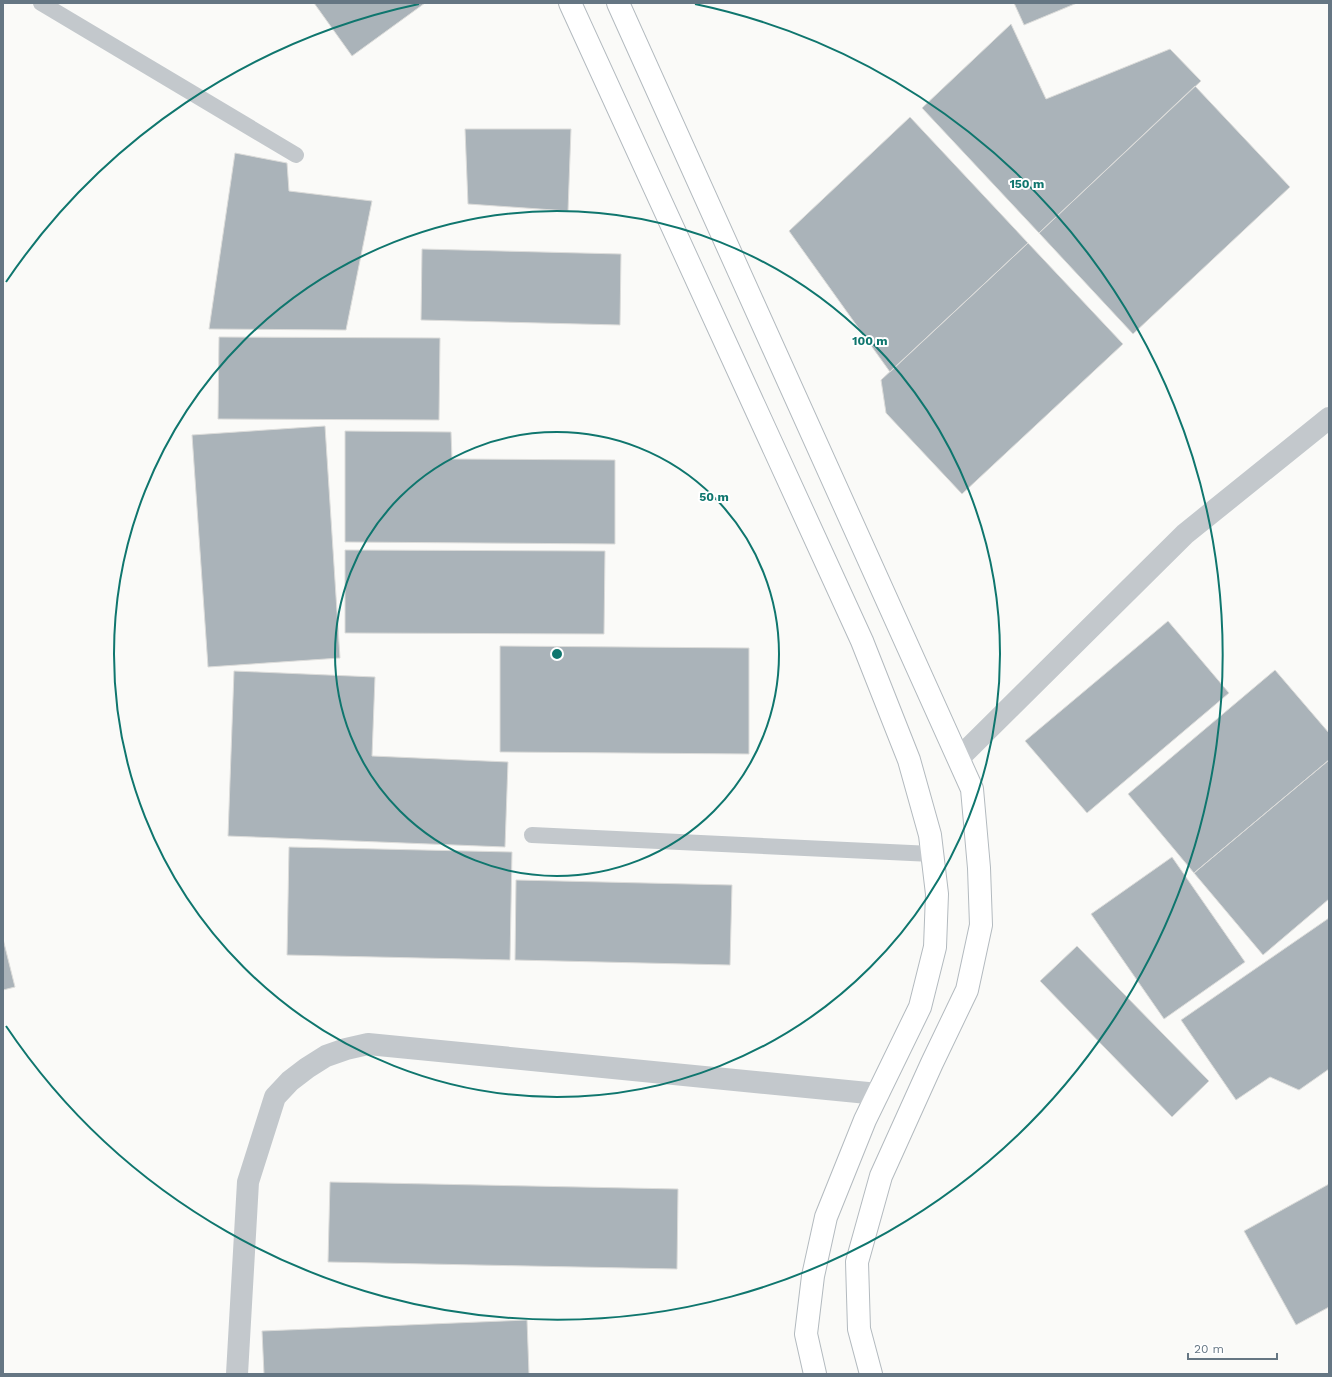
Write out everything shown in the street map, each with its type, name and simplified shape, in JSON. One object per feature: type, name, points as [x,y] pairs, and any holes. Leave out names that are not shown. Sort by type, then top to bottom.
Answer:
[{"type":"street","points":[[570,3],[862,641],[909,760],[930,835],[937,894],[935,947],[920,1007],[865,1120],[826,1217],[814,1269],[806,1334],[815,1374]]},
{"type":"street","points":[[618,3],[972,789],[982,925],[968,990],[932,1063],[881,1176],[857,1262],[859,1329],[871,1374]]},
{"type":"street","points":[[958,758],[1185,534],[1329,418]]},
{"type":"street","points":[[237,1374],[248,1182],[275,1097],[295,1077],[326,1056],[346,1049],[368,1044],[878,1094]]},
{"type":"lane","points":[[41,3],[296,155]]},
{"type":"lane","points":[[532,835],[932,854]]},
{"type":"building","points":[[314,3],[425,3],[352,56]]},
{"type":"building","points":[[1014,3],[1077,3],[1024,25]]},
{"type":"building","points":[[1011,24],[1046,99],[1170,49],[1201,81],[1039,233],[922,108]]},
{"type":"building","points":[[1195,86],[1290,187],[1133,334],[1039,233]]},
{"type":"building","points":[[910,117],[1028,243],[890,372],[789,231]]},
{"type":"building","points":[[465,129],[571,129],[568,211],[468,204]]},
{"type":"building","points":[[235,153],[287,163],[289,191],[372,201],[346,330],[209,329]]},
{"type":"building","points":[[1028,243],[1123,344],[962,494],[886,413],[881,380]]},
{"type":"building","points":[[422,249],[621,254],[620,325],[421,320]]},
{"type":"building","points":[[219,337],[440,338],[439,420],[218,419]]},
{"type":"building","points":[[325,426],[340,658],[208,667],[192,435]]},
{"type":"building","points":[[345,431],[451,432],[452,459],[615,460],[615,544],[345,542]]},
{"type":"building","points":[[345,550],[605,551],[604,634],[345,633]]},
{"type":"building","points":[[1168,621],[1229,693],[1087,813],[1025,741]]},
{"type":"building","points":[[500,646],[749,648],[749,754],[500,752]]},
{"type":"building","points":[[1275,670],[1329,733],[1329,760],[1194,873],[1128,794]]},
{"type":"building","points":[[234,671],[375,677],[372,756],[508,762],[505,847],[228,836]]},
{"type":"building","points":[[1329,760],[1329,899],[1263,955],[1194,873]]},
{"type":"building","points":[[289,847],[512,852],[510,960],[287,955]]},
{"type":"building","points":[[1172,857],[1245,962],[1164,1019],[1091,914]]},
{"type":"building","points":[[516,880],[732,885],[730,965],[515,960]]},
{"type":"building","points":[[1329,918],[1329,1069],[1299,1090],[1270,1077],[1236,1100],[1181,1020]]},
{"type":"building","points":[[3,939],[15,987],[3,990]]},
{"type":"building","points":[[1077,946],[1209,1081],[1172,1117],[1040,981]]},
{"type":"building","points":[[330,1182],[678,1189],[677,1269],[328,1262]]},
{"type":"building","points":[[1329,1184],[1329,1307],[1296,1325],[1244,1231]]},
{"type":"building","points":[[527,1320],[529,1374],[264,1374],[262,1331]]}]
